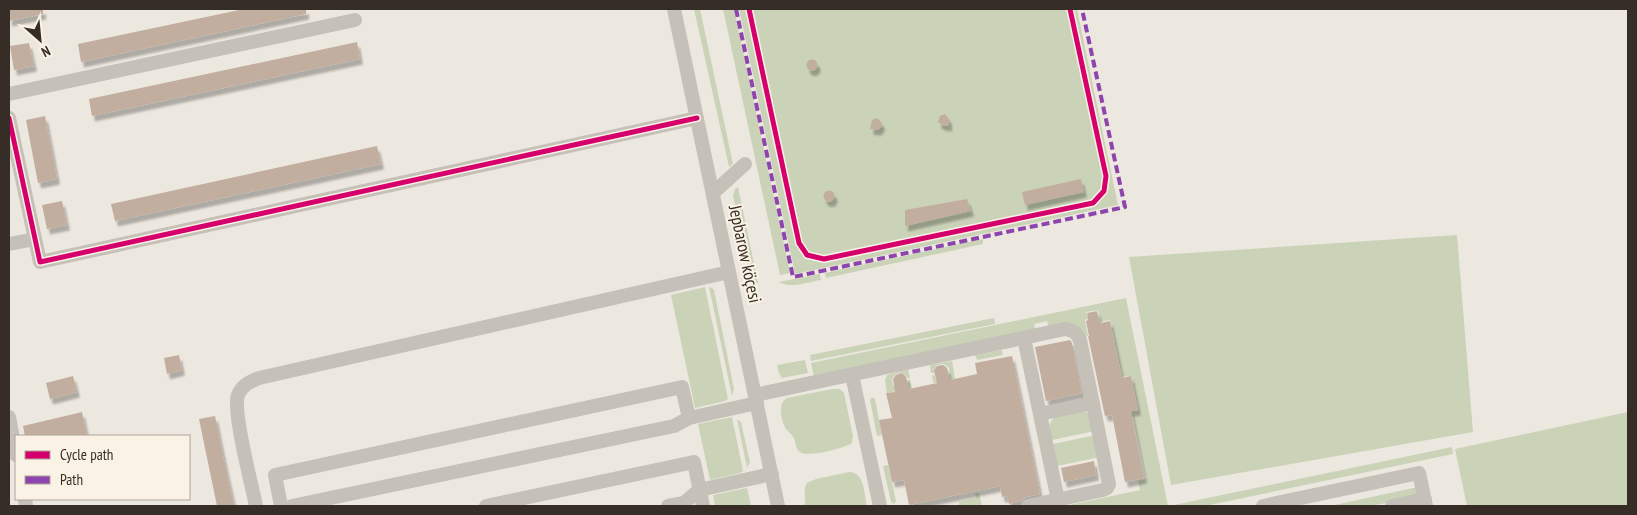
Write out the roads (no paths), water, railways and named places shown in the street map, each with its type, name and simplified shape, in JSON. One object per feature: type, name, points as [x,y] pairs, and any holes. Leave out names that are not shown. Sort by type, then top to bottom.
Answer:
[{"type":"street","name":"Jepbarow köçesi","points":[[674,9],[778,506]]},
{"type":"street","points":[[9,94],[355,20]]},
{"type":"street","points":[[9,118],[40,262],[697,118]]},
{"type":"street","points":[[713,193],[745,164]]},
{"type":"street","points":[[9,244],[35,239]]},
{"type":"street","points":[[256,506],[238,420],[238,394],[244,385],[259,378],[729,272]]},
{"type":"street","points":[[292,506],[674,426],[688,418],[852,375],[1065,329],[1072,330],[1080,340],[1109,484],[1103,490],[1028,506]]},
{"type":"street","points":[[1024,338],[1058,500]]},
{"type":"street","points":[[852,375],[880,506]]},
{"type":"street","points":[[282,506],[275,475],[284,472],[682,387],[688,418]]},
{"type":"street","points":[[1040,414],[1093,403]]},
{"type":"street","points":[[9,417],[15,450]]},
{"type":"street","points":[[486,506],[694,462],[703,506]]},
{"type":"street","points":[[1269,506],[1318,500],[1419,473],[1425,503],[1392,506]]},
{"type":"street","points":[[668,506],[684,503],[700,490],[772,474]]}]
